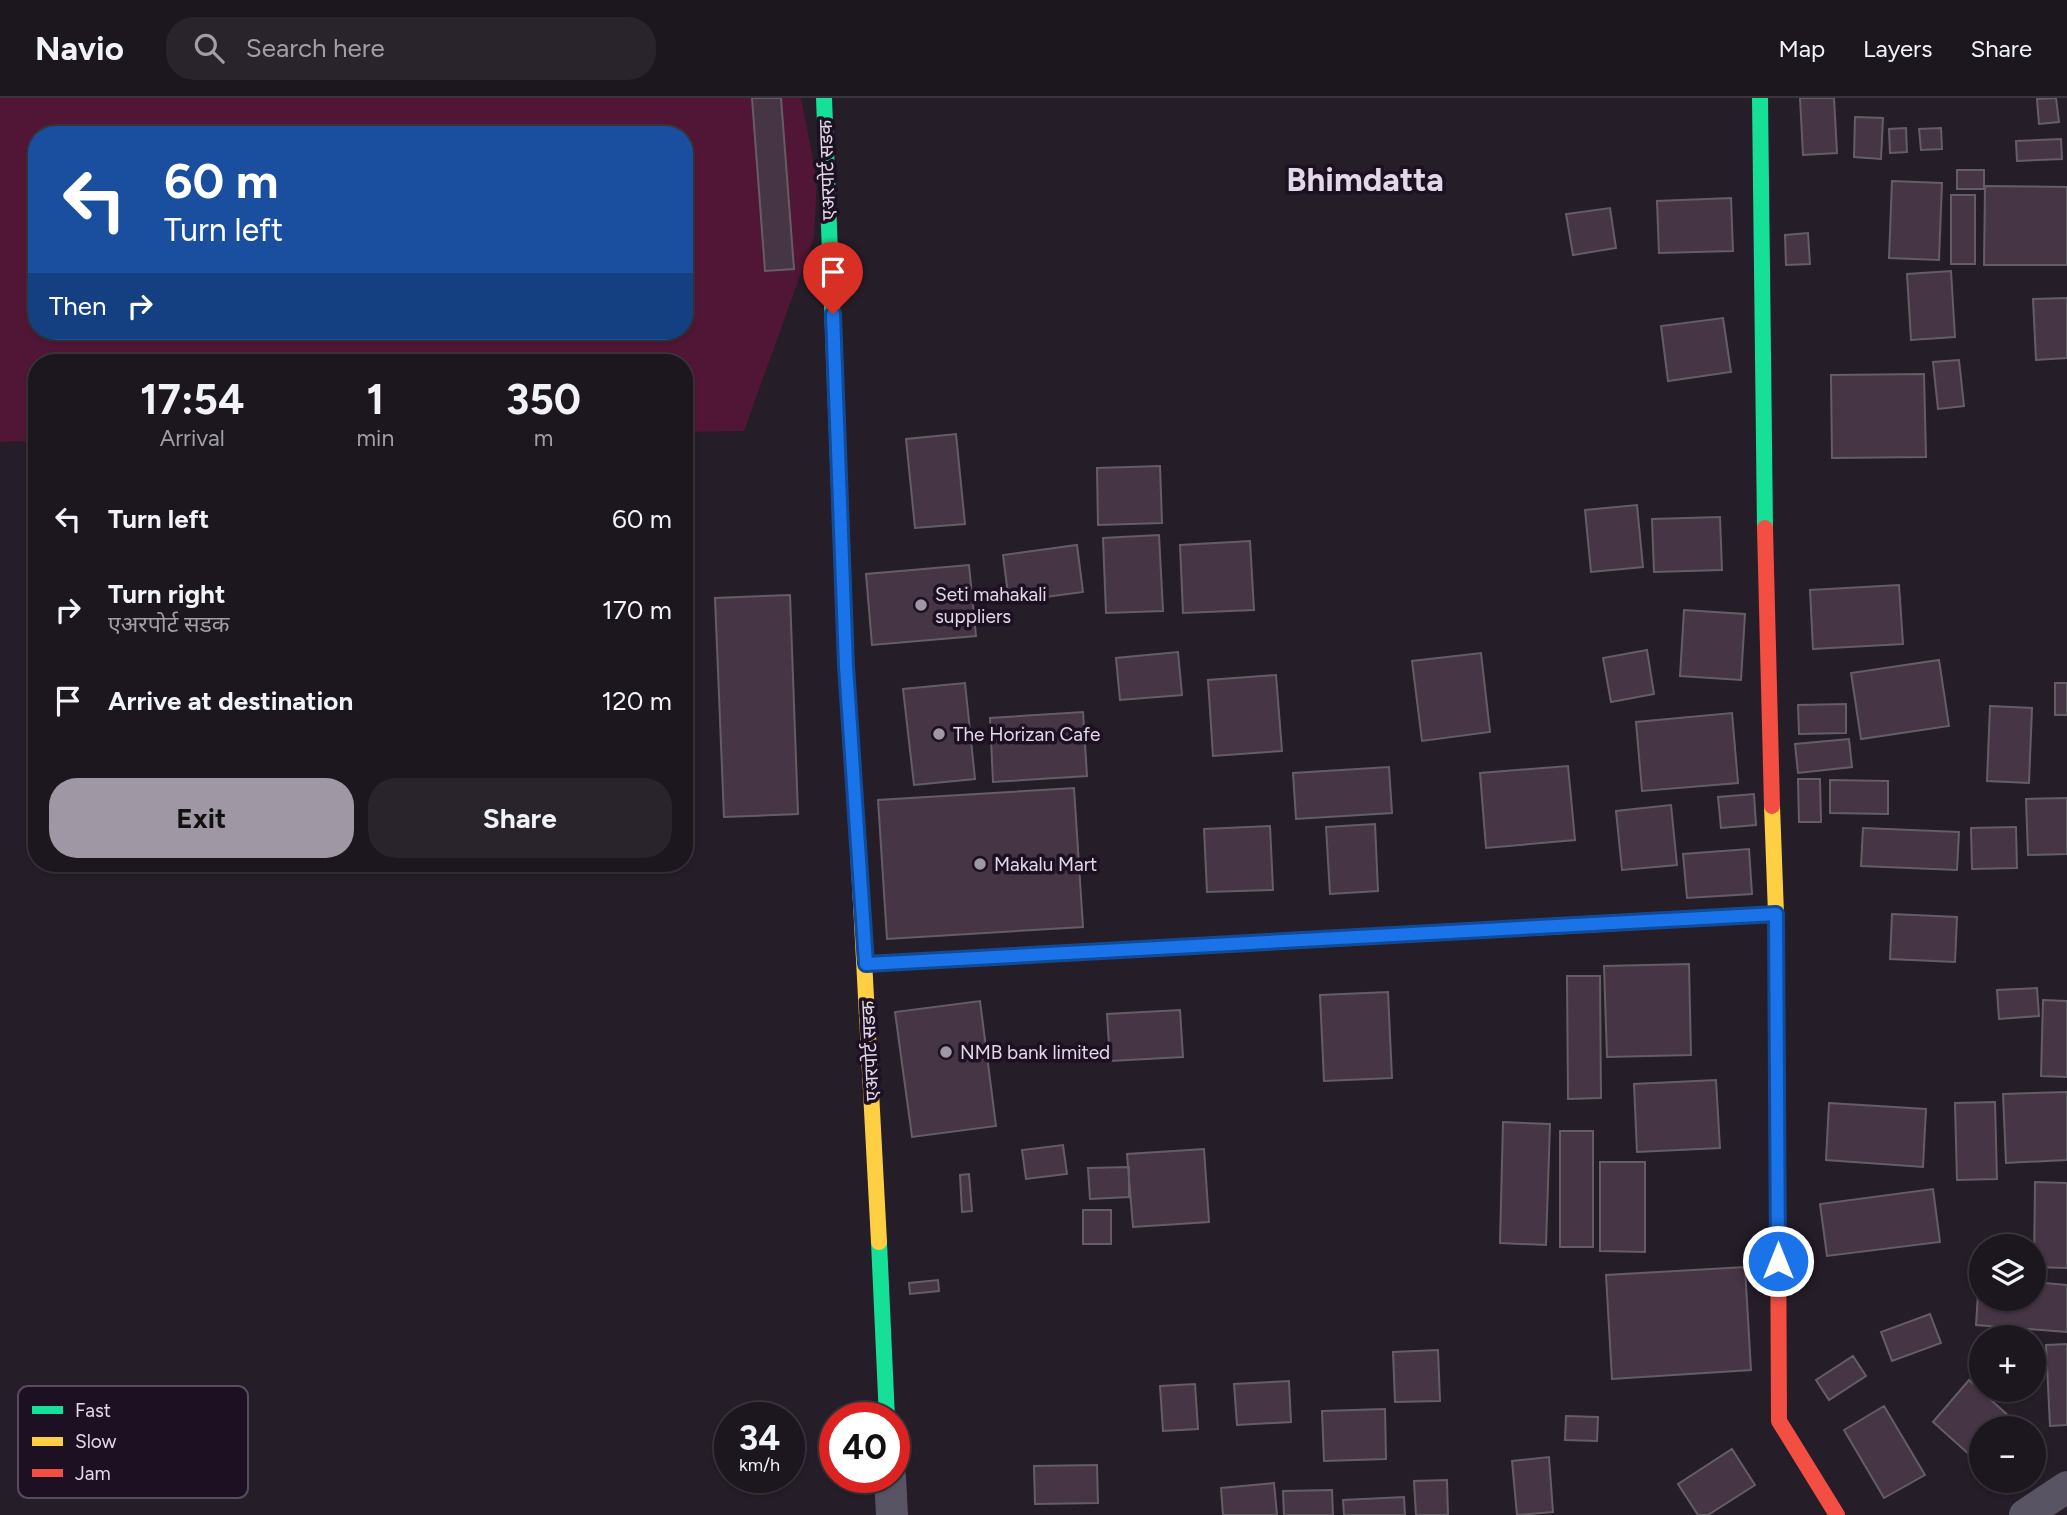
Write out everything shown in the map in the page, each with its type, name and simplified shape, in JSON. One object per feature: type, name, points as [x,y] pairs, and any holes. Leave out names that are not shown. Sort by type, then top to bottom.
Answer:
[{"type":"street","name":"एअरपोर्ट सडक","points":[[824,98],[846,666],[866,964],[886,1402]]},
{"type":"street","points":[[1760,98],[1767,676],[1776,914],[1780,1421],[1837,1515]]},
{"type":"street","points":[[866,964],[1776,914]]},
{"type":"street","points":[[2025,1515],[2067,1487]]},
{"type":"street","points":[[891,1493],[892,1515]]},
{"type":"shaded area","points":[[0,98],[801,98],[817,180],[814,237],[744,431],[693,432],[693,354],[28,354],[28,441],[0,442]]},
{"type":"building","points":[[752,98],[781,98],[794,269],[765,271]]},
{"type":"building","points":[[1800,98],[1834,98],[1837,153],[1803,155]]},
{"type":"building","points":[[2056,98],[2059,122],[2039,124],[2037,99]]},
{"type":"building","points":[[1855,117],[1883,118],[1881,159],[1854,157]]},
{"type":"building","points":[[1906,128],[1907,152],[1890,153],[1889,129]]},
{"type":"building","points":[[1941,128],[1942,149],[1921,150],[1919,129]]},
{"type":"building","points":[[2061,139],[2062,159],[2017,161],[2016,141]]},
{"type":"building","points":[[1957,170],[1984,170],[1984,189],[1957,189]]},
{"type":"building","points":[[1892,181],[1942,183],[1939,260],[1889,258]]},
{"type":"building","points":[[1985,186],[2067,187],[2067,265],[1984,265]]},
{"type":"building","points":[[1951,195],[1975,195],[1975,264],[1951,264]]},
{"type":"building","points":[[1731,198],[1733,251],[1659,253],[1657,201]]},
{"type":"building","points":[[1610,208],[1616,248],[1573,255],[1566,214]]},
{"type":"building","points":[[1808,233],[1810,264],[1786,265],[1785,235]]},
{"type":"building","points":[[1951,271],[1955,337],[1911,340],[1907,274]]},
{"type":"building","points":[[2067,298],[2067,358],[2036,360],[2033,299]]},
{"type":"building","points":[[1723,318],[1731,372],[1668,381],[1661,326]]},
{"type":"building","points":[[1959,360],[1964,406],[1938,409],[1933,362]]},
{"type":"building","points":[[1924,374],[1926,457],[1832,458],[1831,375]]},
{"type":"building","points":[[956,434],[965,524],[915,528],[906,439]]},
{"type":"building","points":[[1160,466],[1162,523],[1098,525],[1097,468]]},
{"type":"building","points":[[1637,505],[1643,567],[1591,572],[1585,510]]},
{"type":"building","points":[[1720,517],[1722,570],[1654,572],[1652,519]]},
{"type":"building","points":[[1159,535],[1163,611],[1106,613],[1103,538]]},
{"type":"building","points":[[1250,541],[1254,610],[1183,613],[1180,545]]},
{"type":"building","points":[[1077,545],[1083,592],[1009,602],[1003,555]]},
{"type":"building","name":"Seti mahakali suppliers","points":[[969,565],[976,636],[872,645],[866,574]]},
{"type":"building","points":[[1899,585],[1903,644],[1813,649],[1810,590]]},
{"type":"building","points":[[790,595],[798,814],[724,817],[715,598]]},
{"type":"building","points":[[1684,610],[1745,614],[1741,680],[1680,676]]},
{"type":"building","points":[[1647,650],[1654,694],[1611,702],[1603,658]]},
{"type":"building","points":[[1178,652],[1182,695],[1120,700],[1116,658]]},
{"type":"building","points":[[1481,653],[1490,732],[1422,741],[1412,661]]},
{"type":"building","points":[[1939,660],[1949,726],[1861,739],[1851,673]]},
{"type":"building","points":[[1276,675],[1282,751],[1213,756],[1208,680]]},
{"type":"building","name":"The Horizan Cafe","points":[[965,683],[975,779],[914,785],[903,689]]},
{"type":"building","points":[[2055,683],[2067,683],[2067,715],[2055,715]]},
{"type":"building","points":[[1846,704],[1846,733],[1799,734],[1798,705]]},
{"type":"building","points":[[1990,706],[2032,708],[2029,783],[1987,781]]},
{"type":"building","points":[[1083,712],[1087,776],[993,782],[990,718]]},
{"type":"building","points":[[1732,713],[1738,783],[1642,791],[1636,722]]},
{"type":"building","points":[[1849,739],[1852,767],[1798,773],[1795,744]]},
{"type":"building","points":[[1568,766],[1575,840],[1486,848],[1480,773]]},
{"type":"building","points":[[1389,767],[1392,813],[1296,819],[1293,773]]},
{"type":"building","points":[[1798,779],[1820,779],[1821,822],[1799,822]]},
{"type":"building","points":[[1830,780],[1888,781],[1888,814],[1830,813]]},
{"type":"building","name":"Makalu Mart","points":[[1074,788],[1083,927],[887,939],[878,800]]},
{"type":"building","points":[[1754,794],[1756,825],[1721,828],[1718,797]]},
{"type":"building","points":[[2067,798],[2067,854],[2028,855],[2026,799]]},
{"type":"building","points":[[1671,805],[1677,865],[1622,870],[1616,811]]},
{"type":"building","points":[[1375,824],[1378,891],[1330,894],[1326,827]]},
{"type":"building","points":[[1270,826],[1273,890],[1207,892],[1204,829]]},
{"type":"building","points":[[2016,827],[2017,868],[1972,869],[1971,828]]},
{"type":"building","points":[[1863,828],[1959,832],[1957,870],[1861,866]]},
{"type":"building","points":[[1749,849],[1752,894],[1687,898],[1683,854]]},
{"type":"building","points":[[1892,914],[1957,917],[1955,962],[1890,959]]},
{"type":"building","points":[[1689,964],[1691,1055],[1607,1057],[1604,966]]},
{"type":"building","points":[[1567,976],[1600,976],[1601,1098],[1568,1099]]},
{"type":"building","points":[[2037,988],[2039,1016],[1999,1019],[1997,990]]},
{"type":"building","points":[[1388,992],[1392,1078],[1324,1081],[1320,995]]},
{"type":"building","points":[[2043,1000],[2067,1001],[2067,1077],[2041,1076]]},
{"type":"building","points":[[980,1001],[996,1126],[912,1137],[895,1012]]},
{"type":"building","points":[[1180,1010],[1183,1057],[1110,1061],[1107,1014]]},
{"type":"building","points":[[1716,1080],[1720,1148],[1637,1152],[1634,1084]]},
{"type":"building","points":[[2067,1092],[2067,1160],[2006,1163],[2003,1094]]},
{"type":"building","points":[[1995,1102],[1997,1179],[1957,1180],[1955,1103]]},
{"type":"building","points":[[1829,1103],[1926,1109],[1923,1167],[1826,1160]]},
{"type":"building","points":[[1503,1122],[1550,1124],[1546,1245],[1500,1243]]},
{"type":"building","points":[[1560,1131],[1593,1131],[1593,1247],[1560,1247]]},
{"type":"building","points":[[1063,1145],[1067,1174],[1026,1179],[1022,1150]]},
{"type":"building","points":[[1204,1149],[1209,1222],[1133,1227],[1127,1154]]},
{"type":"building","points":[[1600,1162],[1645,1162],[1645,1252],[1600,1251]]},
{"type":"building","points":[[1129,1167],[1129,1197],[1090,1199],[1088,1168]]},
{"type":"building","points":[[969,1174],[972,1211],[962,1212],[960,1175]]},
{"type":"building","points":[[2035,1182],[2067,1183],[2067,1268],[2046,1267],[2046,1234],[2034,1234]]},
{"type":"building","points":[[1933,1189],[1940,1242],[1827,1256],[1820,1204]]},
{"type":"building","points":[[1083,1210],[1111,1210],[1111,1244],[1083,1244]]},
{"type":"building","points":[[1745,1267],[1751,1370],[1612,1379],[1606,1275]]},
{"type":"building","points":[[938,1280],[939,1291],[910,1294],[909,1283]]},
{"type":"building","points":[[2046,1283],[2067,1285],[2067,1332],[2046,1330],[2046,1325],[1976,1325],[1977,1311],[2046,1311]]},
{"type":"building","points":[[1930,1314],[1941,1343],[1892,1361],[1881,1332]]},
{"type":"building","points":[[2067,1344],[2067,1425],[2050,1426],[2046,1345]]},
{"type":"building","points":[[1438,1350],[1440,1401],[1395,1402],[1393,1352]]},
{"type":"building","points":[[1853,1356],[1866,1376],[1829,1400],[1816,1380]]},
{"type":"building","points":[[1969,1380],[1969,1402],[1993,1402],[2009,1416],[1969,1416],[1969,1454],[1933,1422]]},
{"type":"building","points":[[1289,1381],[1291,1422],[1237,1425],[1234,1384]]},
{"type":"building","points":[[1195,1384],[1198,1429],[1163,1431],[1160,1386]]},
{"type":"building","points":[[1884,1406],[1925,1475],[1884,1498],[1844,1430]]},
{"type":"building","points":[[1385,1409],[1386,1459],[1324,1461],[1322,1411]]},
{"type":"building","points":[[1566,1416],[1598,1417],[1597,1441],[1565,1440]]},
{"type":"building","points":[[1732,1449],[1755,1485],[1708,1515],[1698,1515],[1678,1484]]},
{"type":"building","points":[[1549,1457],[1553,1512],[1517,1515],[1512,1461]]},
{"type":"building","points":[[1097,1465],[1098,1503],[1035,1504],[1034,1466]]},
{"type":"building","points":[[1447,1480],[1448,1515],[1416,1515],[1414,1481]]},
{"type":"building","points":[[1274,1483],[1277,1515],[1223,1515],[1221,1488]]},
{"type":"building","points":[[1332,1490],[1333,1515],[1284,1515],[1283,1491]]},
{"type":"building","points":[[1404,1497],[1405,1515],[1344,1515],[1343,1500]]},
{"type":"traffic: fast","points":[[824,98],[846,666],[857,828]]},
{"type":"traffic: fast","points":[[1760,98],[1765,528]]},
{"type":"traffic: fast","points":[[1176,947],[1527,928]]},
{"type":"traffic: fast","points":[[879,1242],[886,1402]]},
{"type":"traffic: slow","points":[[1772,806],[1776,914],[1778,1194]]},
{"type":"traffic: slow","points":[[857,828],[879,1242]]},
{"type":"traffic: slow","points":[[1527,928],[1776,914]]},
{"type":"traffic: jam","points":[[1765,528],[1772,806]]},
{"type":"traffic: jam","points":[[866,964],[1176,947]]},
{"type":"traffic: jam","points":[[1778,1194],[1779,1421],[1837,1515]]},
{"type":"place","name":"Seti mahakali suppliers","points":[[921,605]]},
{"type":"place","name":"The Horizan Cafe","points":[[939,734]]},
{"type":"place","name":"Makalu Mart","points":[[980,864]]},
{"type":"place","name":"NMB bank limited","points":[[946,1052]]},
{"type":"district","name":"Bhimdatta","points":[[1365,179]]},
{"type":"route","points":[[833,314],[846,666],[866,964],[1776,914],[1778,1261]]}]
